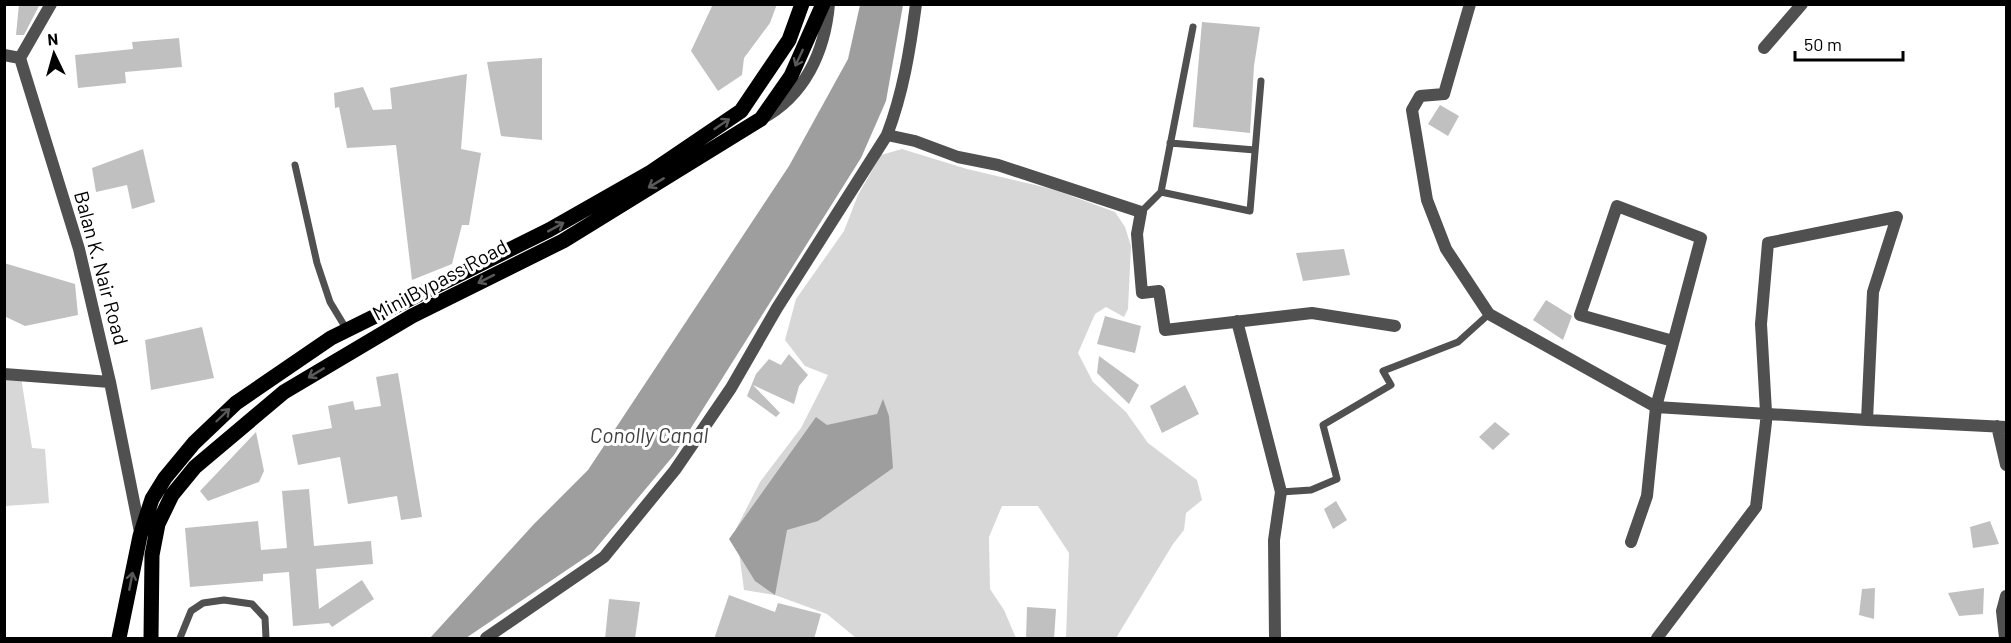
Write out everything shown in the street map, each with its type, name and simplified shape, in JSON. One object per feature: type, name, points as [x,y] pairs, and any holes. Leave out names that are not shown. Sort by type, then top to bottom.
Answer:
[{"type":"main road","name":"Mini Bypass Road","points":[[151,639],[153,545],[158,524],[172,495],[195,467],[284,392],[412,316],[563,241],[695,151],[741,111],[789,40],[802,4]]},
{"type":"main road","name":"Mini Bypass Road","points":[[119,639],[140,536],[156,492],[194,443],[237,403],[328,340],[549,230],[651,171],[761,119],[791,76],[823,4]]},
{"type":"main road","points":[[328,340],[341,358]]},
{"type":"street","points":[[4,55],[20,58],[51,4]]},
{"type":"street","points":[[761,119],[778,110],[802,87],[826,33],[829,4]]},
{"type":"street","points":[[486,639],[604,557],[675,470],[731,388],[777,308],[887,135],[898,107],[908,62],[916,4]]},
{"type":"street","points":[[1470,4],[1444,94],[1420,96],[1412,110],[1427,200],[1446,249],[1489,314],[1656,407],[2002,427],[2007,465]]},
{"type":"street","points":[[1764,48],[1802,4]]},
{"type":"street","name":"Balan K. Nair Road","points":[[20,58],[79,249],[110,382],[140,536]]},
{"type":"street","points":[[887,135],[915,141],[958,157],[998,165],[1140,212],[1137,234],[1142,293],[1160,291],[1165,330],[1312,313],[1395,326]]},
{"type":"street","points":[[1631,542],[1647,496],[1656,407],[1701,238],[1617,206],[1580,315],[1673,341]]},
{"type":"street","points":[[1657,639],[1756,507],[1766,412],[1761,324],[1768,243],[1897,217],[1873,292],[1867,420]]},
{"type":"street","points":[[1238,321],[1281,492],[1274,540],[1275,639]]},
{"type":"street","points":[[4,374],[110,382]]},
{"type":"street","points":[[140,536],[153,545]]},
{"type":"street","points":[[2005,639],[2002,610],[2007,596]]},
{"type":"lane","points":[[1140,212],[1161,192],[1193,27]]},
{"type":"lane","points":[[1161,192],[1250,211],[1261,81]]},
{"type":"lane","points":[[1170,143],[1255,150]]},
{"type":"lane","points":[[295,165],[317,263],[330,302],[347,330]]},
{"type":"lane","points":[[1281,492],[1311,490],[1337,478],[1323,425],[1391,385],[1383,371],[1458,342],[1489,314]]},
{"type":"lane","points":[[180,639],[191,611],[203,603],[224,600],[252,604],[265,618],[266,639]]},
{"type":"shaded area","points":[[902,149],[967,169],[1052,189],[1115,212],[1125,227],[1131,246],[1128,309],[1124,317],[1106,307],[1095,314],[1078,353],[1093,382],[1126,412],[1148,443],[1197,480],[1202,500],[1186,513],[1184,530],[1173,544],[1116,638],[1066,638],[1069,553],[1038,506],[1002,506],[989,537],[990,589],[1004,610],[1016,638],[856,638],[827,614],[775,595],[744,590],[736,529],[760,482],[801,428],[828,375],[805,366],[785,340],[796,299],[844,231],[858,195],[881,155]]},
{"type":"shaded area","points":[[21,377],[32,448],[45,449],[49,503],[5,506],[5,378]]},
{"type":"water","name":"Conolly Canal","points":[[860,5],[903,5],[886,101],[861,158],[674,455],[592,553],[466,638],[430,638],[534,524],[588,470],[789,166],[848,59]]},
{"type":"water","points":[[883,399],[889,416],[893,468],[818,521],[787,530],[775,595],[755,581],[729,539],[816,417],[827,425],[877,414]]},
{"type":"building","points":[[19,4],[40,4],[24,35],[16,35]]},
{"type":"building","points":[[713,4],[777,4],[770,23],[744,58],[742,75],[718,91],[691,51]]},
{"type":"building","points":[[1202,22],[1260,27],[1254,66],[1250,133],[1193,127]]},
{"type":"building","points":[[179,38],[182,67],[125,72],[126,83],[78,88],[75,55],[133,49],[132,42]]},
{"type":"building","points":[[542,58],[542,140],[501,136],[487,62]]},
{"type":"building","points":[[467,74],[461,149],[481,153],[469,225],[462,225],[452,264],[412,280],[396,145],[347,148],[339,107],[335,108],[334,93],[363,87],[373,110],[392,109],[390,88]]},
{"type":"building","points":[[1440,105],[1459,116],[1448,136],[1428,124]]},
{"type":"building","points":[[143,149],[155,202],[132,209],[127,185],[96,192],[92,168]]},
{"type":"building","points":[[1344,249],[1350,275],[1303,281],[1296,253]]},
{"type":"building","points":[[4,263],[75,284],[78,315],[25,326],[4,316]]},
{"type":"building","points":[[1546,300],[1572,316],[1563,340],[1533,320]]},
{"type":"building","points":[[1105,316],[1141,326],[1135,353],[1097,344]]},
{"type":"building","points":[[202,327],[214,378],[151,390],[145,340]]},
{"type":"building","points":[[789,354],[808,375],[799,386],[794,404],[753,385],[780,413],[776,417],[747,396],[756,374],[769,359],[781,365]]},
{"type":"building","points":[[1099,356],[1139,385],[1129,404],[1097,373]]},
{"type":"building","points":[[398,373],[422,517],[401,520],[397,496],[348,504],[340,457],[298,465],[292,435],[332,428],[328,406],[353,401],[355,410],[381,406],[376,377]]},
{"type":"building","points":[[1185,385],[1199,414],[1162,433],[1150,406]]},
{"type":"building","points":[[1495,422],[1510,434],[1493,450],[1479,437]]},
{"type":"building","points":[[256,432],[264,471],[259,482],[208,501],[200,491]]},
{"type":"building","points":[[309,489],[314,546],[371,541],[373,564],[316,569],[319,609],[362,580],[374,599],[332,627],[329,623],[293,626],[289,572],[263,574],[263,581],[190,587],[185,528],[258,521],[261,550],[287,548],[282,491]]},
{"type":"building","points":[[1336,501],[1347,520],[1333,529],[1324,509]]},
{"type":"building","points":[[1990,521],[1999,544],[1973,548],[1970,527]]},
{"type":"building","points":[[1875,588],[1874,619],[1859,615],[1862,589]]},
{"type":"building","points":[[1984,588],[1983,614],[1959,616],[1948,593]]},
{"type":"building","points":[[729,595],[775,612],[778,603],[821,614],[814,639],[714,639]]},
{"type":"building","points":[[609,599],[640,602],[635,639],[605,639]]},
{"type":"building","points":[[1027,607],[1056,609],[1054,639],[1026,639]]}]
